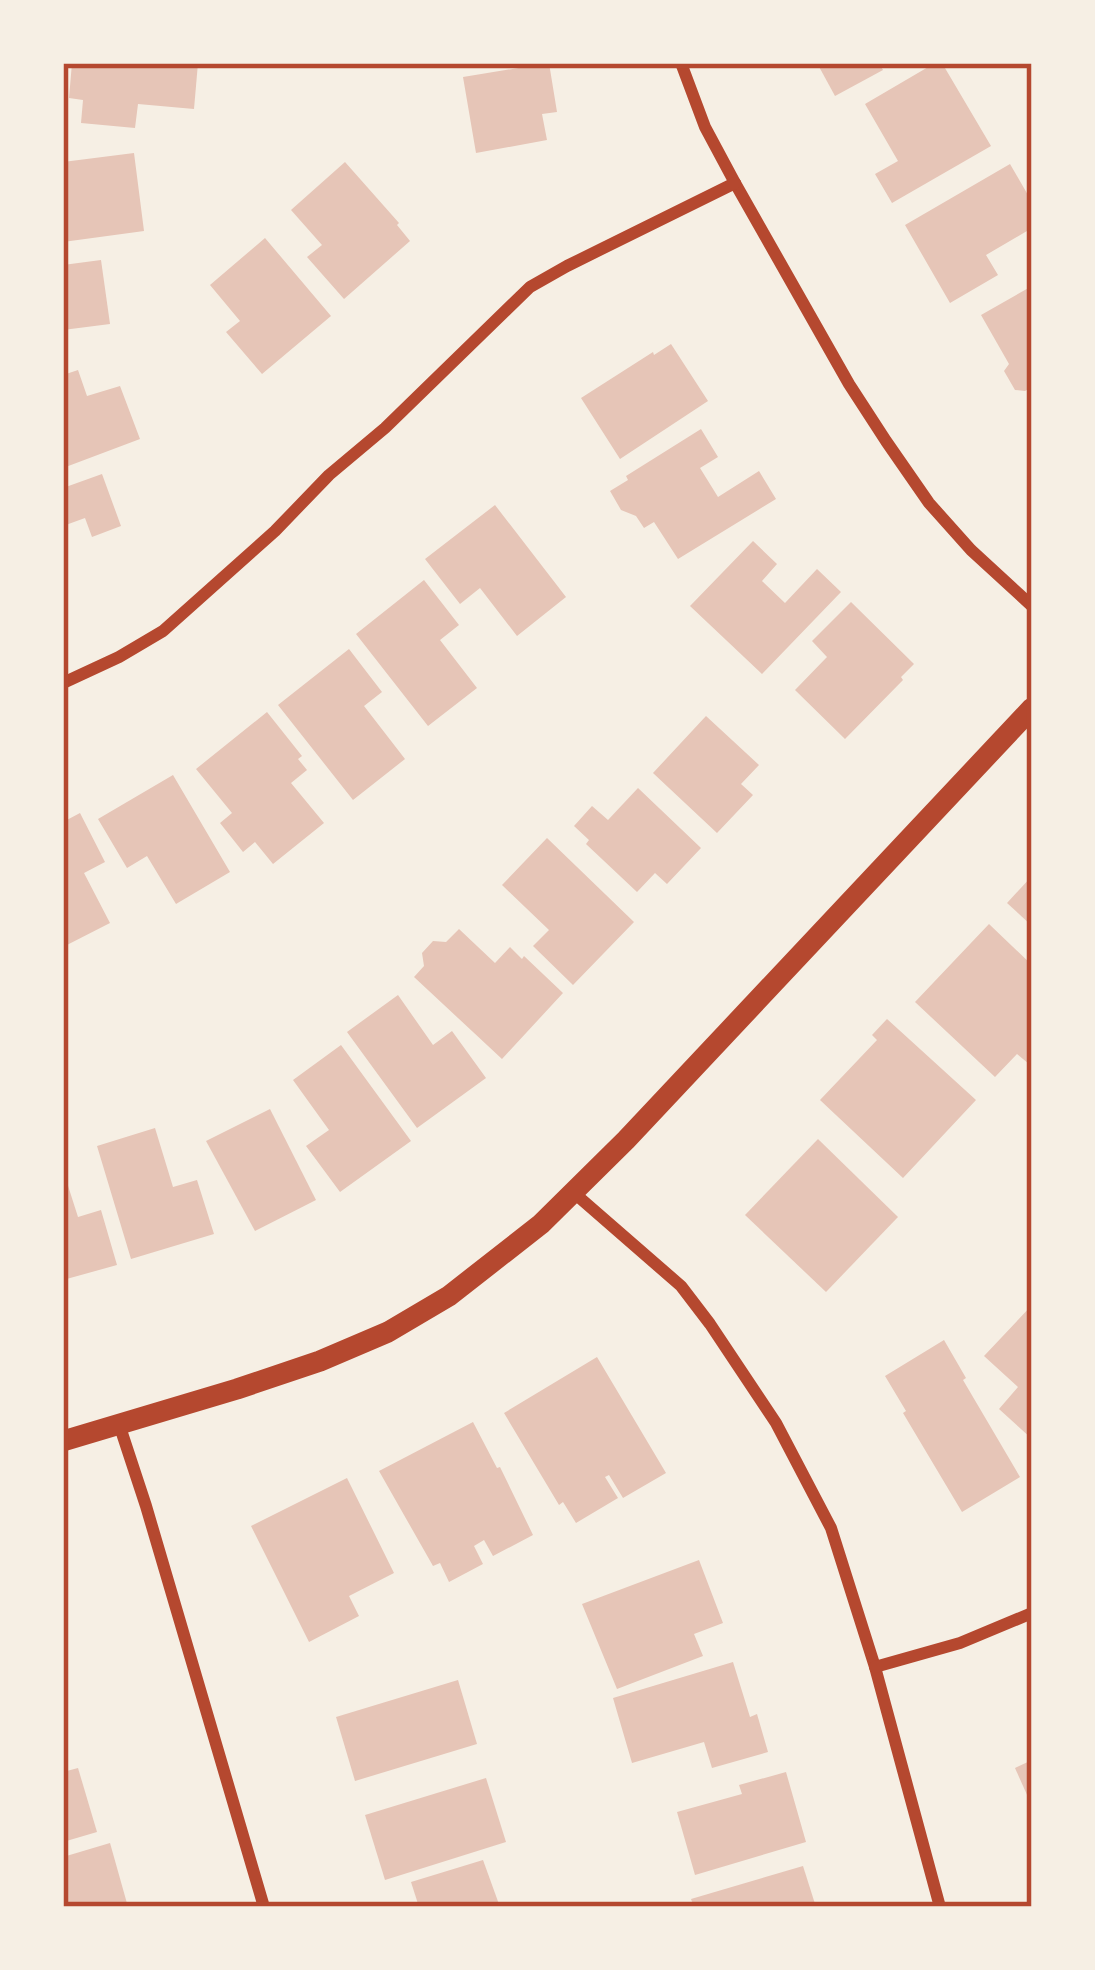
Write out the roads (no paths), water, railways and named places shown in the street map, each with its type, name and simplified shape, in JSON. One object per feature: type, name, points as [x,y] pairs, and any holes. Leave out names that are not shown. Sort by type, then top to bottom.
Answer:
[{"type":"street","points":[[681,63],[705,127],[849,384],[929,502],[970,550],[1032,606]]},
{"type":"street","points":[[63,683],[163,632],[530,287],[735,183]]},
{"type":"street","points":[[63,1441],[320,1361],[388,1332],[448,1296],[541,1224],[701,1063],[1032,707]]},
{"type":"street","points":[[573,1192],[681,1286],[776,1423],[831,1528],[875,1667],[940,1907]]},
{"type":"street","points":[[118,1424],[264,1907]]},
{"type":"street","points":[[875,1667],[960,1643],[1032,1613]]}]
